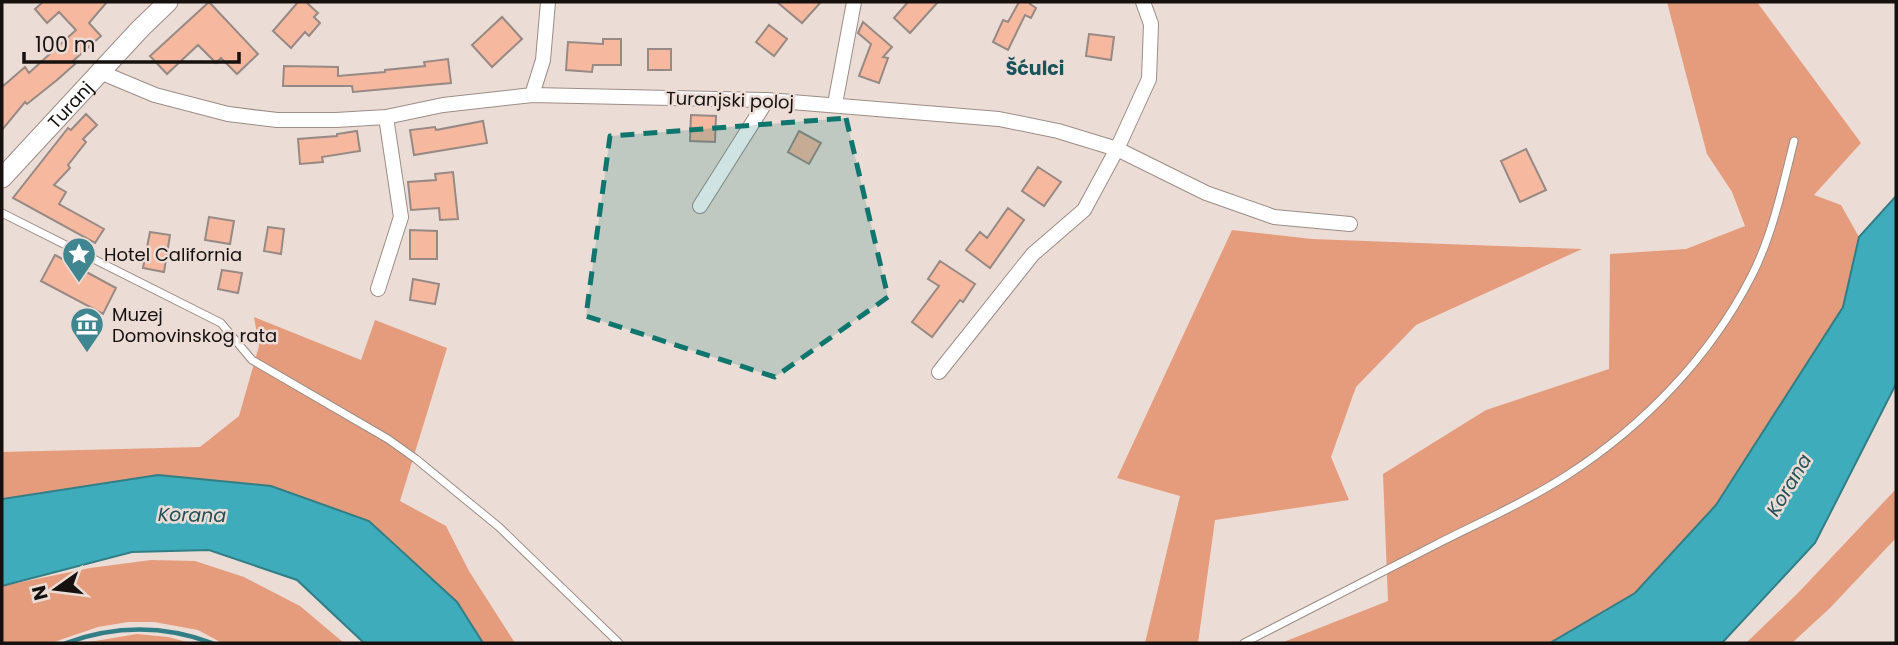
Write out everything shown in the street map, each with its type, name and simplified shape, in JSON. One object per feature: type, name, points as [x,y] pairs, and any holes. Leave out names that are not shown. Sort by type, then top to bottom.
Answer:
[{"type":"main road","name":"Turanj","points":[[2,177],[168,2]]},
{"type":"street","points":[[532,95],[542,60],[548,2]]},
{"type":"street","points":[[835,104],[854,2]]},
{"type":"street","points":[[939,372],[1033,254],[1084,210],[1149,79],[1151,24],[1143,2]]},
{"type":"street","name":"Turanjski poloj","points":[[100,72],[155,95],[229,114],[277,120],[386,117],[443,105],[532,95],[767,100],[999,119],[1058,131],[1116,149],[1206,192],[1274,217],[1350,224]]},
{"type":"street","points":[[700,206],[767,100]]},
{"type":"street","points":[[378,289],[401,217],[386,117]]},
{"type":"lane","points":[[1244,643],[1542,491],[1593,458],[1640,420],[1695,362],[1736,305],[1753,275],[1782,188],[1794,141]]},
{"type":"lane","points":[[2,213],[221,323],[251,360],[388,439],[499,527],[619,643]]},
{"type":"highlighted area","points":[[846,118],[888,297],[775,377],[586,316],[610,136]]},
{"type":"shaded area","points":[[1667,2],[1757,2],[1861,143],[1814,195],[1841,205],[1859,237],[1843,307],[1716,505],[1635,593],[1550,643],[1281,643],[1388,601],[1383,474],[1486,410],[1609,369],[1610,254],[1686,249],[1745,226],[1732,192],[1707,154]]},
{"type":"shaded area","points":[[1232,230],[1312,239],[1582,249],[1416,325],[1356,387],[1331,457],[1349,500],[1215,520],[1198,643],[1145,643],[1180,496],[1117,478]]},
{"type":"shaded area","points":[[254,317],[361,360],[375,320],[447,348],[400,501],[446,526],[469,571],[515,643],[483,643],[457,602],[369,521],[271,486],[158,475],[2,499],[2,452],[200,447],[239,416],[259,346]]},
{"type":"shaded area","points":[[1896,489],[1896,538],[1830,608],[1792,643],[1746,643],[1798,593]]},
{"type":"shaded area","points":[[151,560],[195,561],[244,577],[300,606],[344,643],[222,643],[198,630],[154,622],[128,622],[98,627],[51,643],[2,643],[2,586],[90,568]]},
{"type":"shaded area","points":[[137,634],[168,637],[191,643],[83,643]]},
{"type":"water","name":"Korana","points":[[1896,196],[1896,384],[1815,543],[1722,643],[1550,643],[1635,593],[1716,505],[1843,307],[1859,237]]},
{"type":"water","name":"Korana","points":[[158,475],[271,486],[369,521],[457,602],[483,643],[364,643],[297,580],[209,550],[132,552],[2,586],[2,499]]},
{"type":"building","points":[[43,2],[107,2],[89,23],[101,36],[73,61],[75,64],[57,80],[27,104],[25,102],[2,130],[2,87],[25,67],[29,73],[76,30],[59,12],[47,23],[35,9]]},
{"type":"building","points":[[209,2],[258,54],[237,74],[221,58],[216,63],[198,45],[167,74],[150,56]]},
{"type":"building","points":[[298,2],[306,2],[318,13],[314,17],[320,23],[309,36],[305,32],[291,48],[273,31]]},
{"type":"building","points":[[777,2],[821,2],[802,23]]},
{"type":"building","points":[[908,2],[938,2],[910,33],[894,18]]},
{"type":"building","points":[[1019,2],[1031,2],[1036,8],[1031,18],[1025,15],[1008,50],[993,42],[1003,20],[1008,22]]},
{"type":"building","points":[[502,17],[522,39],[492,67],[472,45]]},
{"type":"building","points":[[863,22],[892,47],[883,57],[888,58],[879,83],[859,76],[871,44],[858,33]]},
{"type":"building","points":[[769,25],[787,39],[774,56],[756,42]]},
{"type":"building","points":[[1089,34],[1114,37],[1111,60],[1086,56]]},
{"type":"building","points":[[603,39],[621,39],[621,65],[593,65],[592,72],[566,70],[568,42],[603,44]]},
{"type":"building","points":[[648,49],[671,49],[671,70],[648,70]]},
{"type":"building","points":[[448,59],[451,83],[353,92],[352,86],[283,86],[284,66],[338,67],[338,76],[425,66],[424,62]]},
{"type":"building","points":[[86,114],[97,125],[83,139],[86,142],[68,165],[70,168],[54,185],[66,192],[59,204],[104,229],[95,243],[13,198],[68,128],[71,130]]},
{"type":"building","points":[[691,115],[716,116],[715,142],[690,141]]},
{"type":"building","points":[[483,121],[487,143],[414,155],[410,130],[435,127],[436,130]]},
{"type":"building","points":[[357,131],[360,151],[322,157],[323,162],[300,164],[298,139],[337,136]]},
{"type":"building","points":[[799,131],[821,143],[809,164],[788,152]]},
{"type":"building","points":[[1526,149],[1546,190],[1520,202],[1501,161]]},
{"type":"building","points":[[1038,167],[1061,182],[1044,206],[1022,191]]},
{"type":"building","points":[[453,172],[458,219],[440,220],[439,208],[411,210],[408,182],[436,180],[435,174]]},
{"type":"building","points":[[1008,208],[1024,220],[990,268],[966,250],[980,232],[987,238]]},
{"type":"building","points":[[209,217],[234,221],[230,244],[205,240]]},
{"type":"building","points":[[268,227],[284,229],[281,254],[264,251]]},
{"type":"building","points":[[410,230],[437,231],[437,259],[410,259]]},
{"type":"building","points":[[150,232],[170,235],[164,272],[143,268]]},
{"type":"building","points":[[55,255],[116,288],[103,314],[41,281]]},
{"type":"building","points":[[940,261],[975,284],[932,337],[912,322],[939,286],[928,279]]},
{"type":"building","points":[[222,270],[242,273],[238,293],[218,289]]},
{"type":"building","points":[[413,279],[439,284],[435,304],[410,300]]},
{"type":"waterway","points":[[66,643],[121,630],[158,630],[212,643]]},
{"type":"place","name":"Hotel California","points":[[79,284]]},
{"type":"place","name":"Muzej Domovinskog rata","points":[[87,354]]},
{"type":"district","name":"Šćulci","points":[[1035,68]]}]
